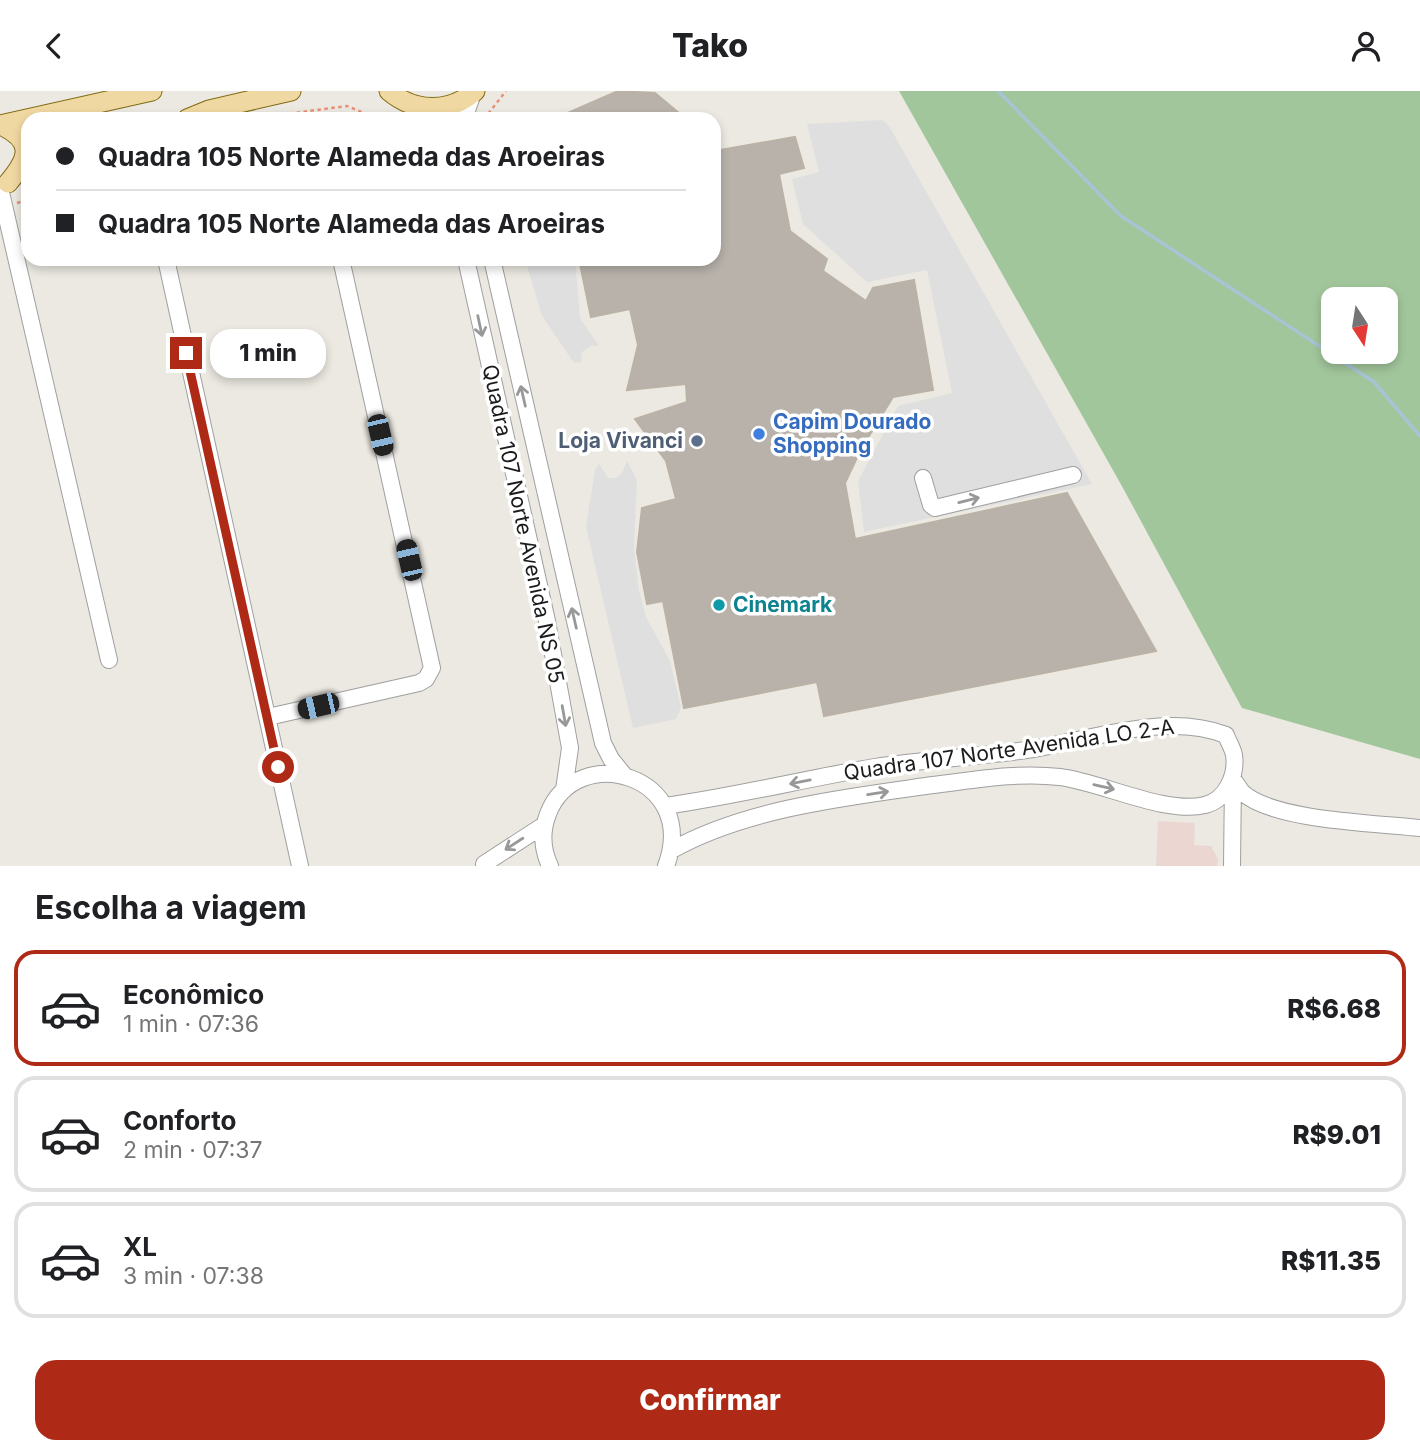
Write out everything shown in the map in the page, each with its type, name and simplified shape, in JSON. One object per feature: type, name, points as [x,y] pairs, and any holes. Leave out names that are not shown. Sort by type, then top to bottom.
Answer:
[{"type":"main road","points":[[58,112],[152,91]]},
{"type":"main road","points":[[204,112],[291,91]]},
{"type":"main road","points":[[389,91],[421,112]]},
{"type":"main road","points":[[426,112],[474,92]]},
{"type":"main road","points":[[0,125],[21,120]]},
{"type":"main road","points":[[0,125],[19,136],[21,140]]},
{"type":"main road","points":[[3,185],[21,167]]},
{"type":"main road","points":[[3,185],[21,181]]},
{"type":"street","points":[[467,112],[474,92]]},
{"type":"street","points":[[3,185],[21,266]]},
{"type":"street","points":[[21,266],[109,660]]},
{"type":"street","points":[[268,717],[419,683],[426,679],[432,669],[343,266]]},
{"type":"street","name":"Quadra 107 Norte Avenida NS 05","points":[[468,266],[551,647],[571,756],[564,790]]},
{"type":"street","name":"Quadra 107 Norte Avenida NS 05","points":[[494,266],[603,743],[624,775]]},
{"type":"street","points":[[167,267],[300,866]]},
{"type":"street","points":[[923,478],[931,505],[935,508],[1073,475]]},
{"type":"street","name":"Quadra 107 Norte Avenida LO 2-A","points":[[665,806],[725,797],[875,767],[1031,749],[1175,724],[1206,727],[1226,735],[1234,755],[1233,779],[1220,798],[1205,805],[1174,806],[1060,777],[1008,776],[874,793],[742,820],[702,833],[672,850]]},
{"type":"street","points":[[550,866],[543,841],[544,825],[551,806],[564,790],[592,775],[624,775],[641,781],[655,792],[665,806],[673,827],[672,850],[666,866]]},
{"type":"street","points":[[1233,779],[1242,792],[1252,799],[1287,812],[1420,828]]},
{"type":"street","points":[[1232,866],[1233,779]]},
{"type":"street","points":[[478,865],[544,825]]},
{"type":"street","points":[[478,865],[501,866]]},
{"type":"path","points":[[490,112],[506,91]]},
{"type":"path","points":[[301,112],[346,106],[361,112]]},
{"type":"shaded area","points":[[882,120],[889,126],[1092,484],[864,532],[858,481],[898,406],[952,393],[927,270],[867,282],[803,224],[792,179],[819,172],[807,124]]},
{"type":"shaded area","points":[[527,266],[576,266],[580,318],[599,346],[591,346],[582,352],[581,362],[574,363],[542,316]]},
{"type":"shaded area","points":[[627,461],[637,480],[634,548],[639,591],[646,617],[670,661],[681,707],[676,719],[633,728],[586,527],[595,470],[599,464],[608,478],[616,478],[622,473]]},
{"type":"shaded area","points":[[1158,821],[1195,823],[1194,845],[1211,846],[1218,859],[1217,866],[1156,866]]},
{"type":"green space","points":[[899,91],[1420,91],[1420,759],[1242,708],[1123,488]]},
{"type":"building","points":[[618,91],[655,93],[678,112],[570,112]]},
{"type":"building","name":"Capim Dourado Shopping","points":[[795,137],[804,168],[779,174],[790,231],[827,259],[823,271],[866,301],[873,288],[914,280],[933,390],[893,397],[861,449],[845,483],[855,539],[1067,493],[1156,651],[824,716],[817,682],[684,708],[663,601],[647,604],[637,552],[642,508],[676,499],[666,461],[635,419],[687,402],[686,384],[627,390],[638,345],[630,309],[591,317],[580,266],[721,266],[721,150]]},
{"type":"waterway","points":[[998,91],[1121,216],[1374,382],[1420,436]]},
{"type":"place","name":"Capim Dourado Shopping","points":[[759,434]]},
{"type":"place","name":"Loja Vivanci","points":[[697,441]]},
{"type":"place","name":"Cinemark","points":[[719,605]]},
{"type":"route","points":[[186,353],[278,767]]}]
